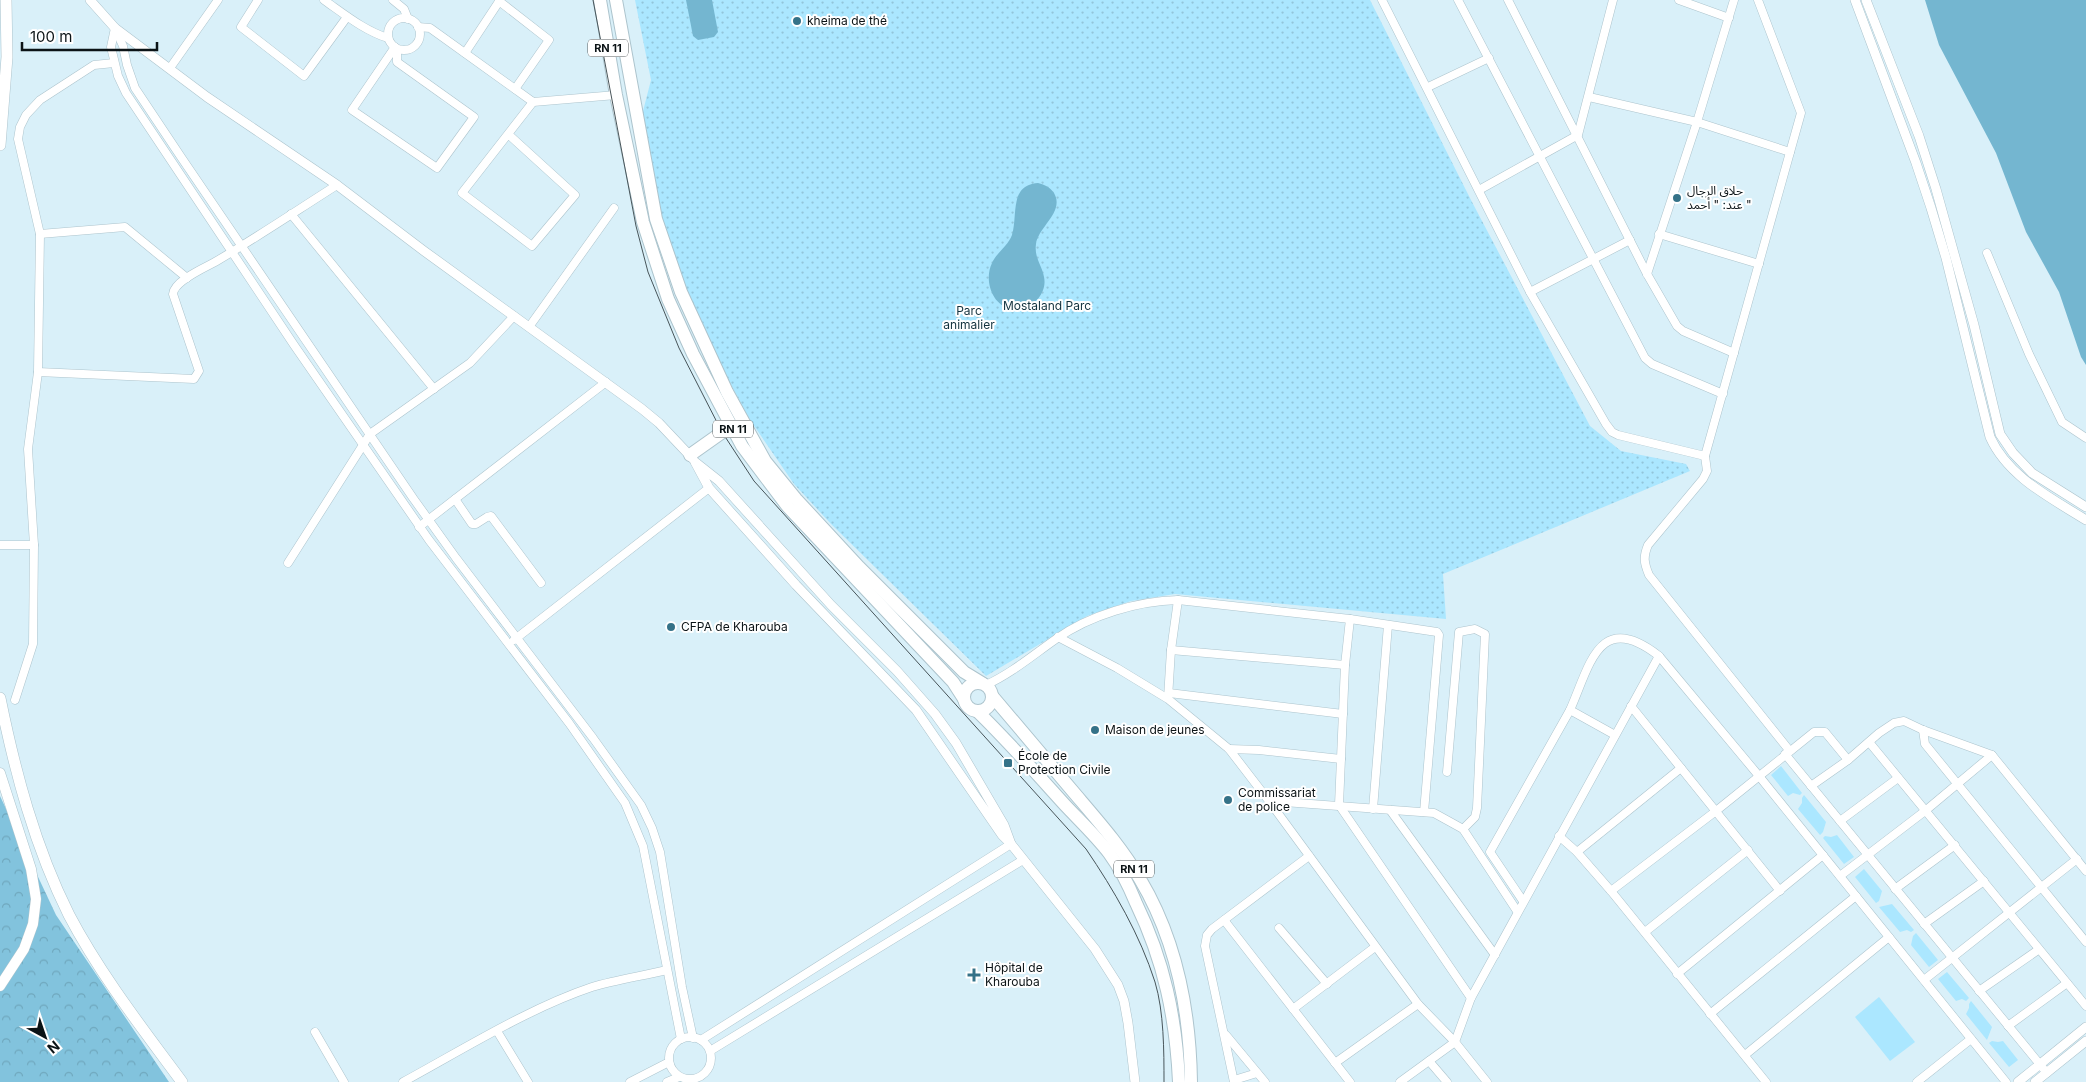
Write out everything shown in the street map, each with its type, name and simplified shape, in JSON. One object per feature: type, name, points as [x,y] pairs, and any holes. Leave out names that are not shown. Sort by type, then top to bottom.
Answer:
[{"type":"highway","name":"RN 11","points":[[600,0],[616,95],[643,222],[668,298],[693,354],[742,446],[788,508],[953,682],[964,699]]},
{"type":"highway","name":"RN 11","points":[[616,0],[656,219],[680,292],[731,400],[765,461],[796,499],[858,567],[964,672],[988,689],[1119,845],[1141,880],[1162,922],[1175,960],[1186,1009],[1192,1082]]},
{"type":"highway","points":[[692,458],[731,426]]},
{"type":"highway","points":[[973,684],[988,689],[990,706],[982,711],[968,707],[964,699],[969,686],[973,684]]},
{"type":"highway","name":"RN 11","points":[[977,711],[1002,735],[1109,853],[1128,885],[1148,928],[1162,965],[1172,1011],[1178,1053],[1179,1082]]},
{"type":"main road","points":[[0,145],[6,77],[6,0]]},
{"type":"main road","points":[[0,25],[6,77]]},
{"type":"main road","points":[[0,698],[10,748],[55,885],[70,916],[99,965],[119,996],[182,1082]]},
{"type":"main road","points":[[0,774],[31,869],[36,899],[33,924],[24,948],[0,986]]},
{"type":"street","points":[[90,0],[106,20],[207,97],[337,185],[659,423],[692,458],[719,481],[831,605],[897,671],[935,714],[956,743],[990,800],[1004,825],[1010,844]]},
{"type":"street","points":[[170,68],[218,0]]},
{"type":"street","points":[[258,0],[241,27],[304,76],[347,17]]},
{"type":"street","points":[[324,0],[347,17],[388,38],[396,48],[397,62],[474,117],[437,168],[352,110],[396,48]]},
{"type":"street","points":[[393,0],[404,9],[408,19]]},
{"type":"street","points":[[465,53],[500,0],[550,40],[515,89]]},
{"type":"street","points":[[1382,0],[1428,87],[1530,292],[1606,424],[1612,432],[1618,435],[1705,456]]},
{"type":"street","points":[[1458,0],[1645,358],[1652,364],[1723,394]]},
{"type":"street","points":[[1508,0],[1647,274],[1678,326],[1683,331],[1734,353]]},
{"type":"street","points":[[1479,190],[1578,135],[1613,0]]},
{"type":"street","points":[[1679,0],[1729,18]]},
{"type":"street","points":[[1647,274],[1697,122],[1734,0]]},
{"type":"street","points":[[1758,0],[1800,106],[1801,113],[1705,456],[1706,471],[1703,479],[1648,546],[1644,555],[1644,563],[1649,575],[1787,752],[1811,786],[2047,1073]]},
{"type":"street","points":[[1855,0],[1913,154],[1931,208],[1948,267],[1990,437],[2007,465],[2022,478],[2086,520]]},
{"type":"street","points":[[1866,0],[1919,136],[1936,189],[1974,325],[2000,434],[2013,453],[2032,473],[2086,506]]},
{"type":"street","points":[[388,38],[388,32],[393,23],[402,18],[408,19],[418,27],[430,28],[533,102],[616,95]]},
{"type":"street","points":[[396,48],[407,50],[416,44],[419,36],[418,27]]},
{"type":"street","points":[[116,28],[110,47],[114,63],[126,92],[232,252],[419,526],[569,723],[625,803],[643,846],[681,1039]]},
{"type":"street","points":[[116,28],[136,88],[241,246],[428,520],[625,782],[652,828],[666,881],[682,987],[697,1039],[710,1052],[710,1065],[704,1078],[681,1079],[668,1082]]},
{"type":"street","points":[[1428,87],[1489,58]]},
{"type":"street","points":[[15,700],[33,644],[34,545],[28,449],[38,372],[40,234],[18,138],[20,127],[26,115],[40,100],[94,65],[114,63]]},
{"type":"street","points":[[1589,97],[1697,122],[1790,152]]},
{"type":"street","points":[[508,134],[575,194],[532,246],[462,193],[508,134],[533,102]]},
{"type":"street","points":[[38,372],[194,379],[199,371],[173,294],[174,288],[186,278],[232,252],[337,185]]},
{"type":"street","points":[[529,327],[614,208]]},
{"type":"street","points":[[291,214],[434,390]]},
{"type":"street","points":[[40,234],[125,227],[186,278]]},
{"type":"street","points":[[1660,234],[1759,264]]},
{"type":"street","points":[[1530,292],[1630,240]]},
{"type":"street","points":[[1987,253],[2029,354],[2062,422],[2086,438]]},
{"type":"street","points":[[288,563],[370,434],[470,363],[514,316]]},
{"type":"street","points":[[419,526],[606,382]]},
{"type":"street","points":[[692,458],[709,488],[796,585],[916,710],[1002,835],[1095,950],[1118,985],[1124,1001],[1135,1082]]},
{"type":"street","points":[[509,644],[709,488]]},
{"type":"street","points":[[455,499],[472,524],[476,524],[487,516],[491,516],[541,583]]},
{"type":"street","points":[[0,545],[34,545]]},
{"type":"street","points":[[988,689],[1058,637],[1120,609],[1150,602],[1178,600],[1350,619],[1437,632],[1439,636],[1424,812]]},
{"type":"street","points":[[1168,696],[1171,650],[1178,600]]},
{"type":"street","points":[[1350,619],[1342,714],[1339,805],[1471,998]]},
{"type":"street","points":[[1373,809],[1388,625]]},
{"type":"street","points":[[1447,772],[1459,632],[1475,629],[1485,634],[1477,808],[1475,817],[1463,829]]},
{"type":"street","points":[[1058,637],[1168,696],[1229,749],[1418,1004],[1455,1042],[1487,1082]]},
{"type":"street","points":[[1523,901],[1490,852],[1570,710],[1597,650],[1613,638],[1621,637],[1634,641],[1647,646],[1658,656],[1759,776],[2006,1082]]},
{"type":"street","points":[[1171,650],[1345,665]]},
{"type":"street","points":[[1400,1082],[1455,1042],[1471,998],[1658,656]]},
{"type":"street","points":[[1168,696],[1342,714]]},
{"type":"street","points":[[1632,706],[1780,890]]},
{"type":"street","points":[[1570,710],[1614,735]]},
{"type":"street","points":[[1811,786],[1848,760],[1894,723],[1904,721],[1923,730],[1992,755],[2086,871]]},
{"type":"street","points":[[1611,891],[1716,811],[1814,732],[1820,730],[1825,732],[1848,760]]},
{"type":"street","points":[[1923,730],[1925,744],[2086,942]]},
{"type":"street","points":[[1869,742],[1955,845],[2038,950],[2086,1006]]},
{"type":"street","points":[[1229,749],[1259,750],[1341,759]]},
{"type":"street","points":[[1840,876],[1958,785],[1992,755]]},
{"type":"street","points":[[1577,852],[1681,768]]},
{"type":"street","points":[[1840,821],[1898,778]]},
{"type":"street","points":[[1269,801],[1434,813],[1463,829],[1518,911]]},
{"type":"street","points":[[1390,810],[1495,955]]},
{"type":"street","points":[[1559,836],[1577,852],[1611,891],[1766,1082]]},
{"type":"street","points":[[681,1079],[671,1069],[669,1062],[671,1049],[681,1039],[697,1039],[1010,844]]},
{"type":"street","points":[[1895,889],[1955,845]]},
{"type":"street","points":[[1645,932],[1748,850]]},
{"type":"street","points":[[1678,974],[1823,855]]},
{"type":"street","points":[[1257,1073],[1234,1081],[1205,944],[1208,933],[1309,856]]},
{"type":"street","points":[[1924,980],[2077,859]]},
{"type":"street","points":[[710,1052],[1023,860]]},
{"type":"street","points":[[1924,924],[1984,881]]},
{"type":"street","points":[[1710,1014],[1856,896]]},
{"type":"street","points":[[1224,920],[1350,1082]]},
{"type":"street","points":[[1279,928],[1327,984]]},
{"type":"street","points":[[873,930],[882,945]]},
{"type":"street","points":[[1745,1056],[1889,937]]},
{"type":"street","points":[[1293,1009],[1375,947]]},
{"type":"street","points":[[1979,991],[2038,950]]},
{"type":"street","points":[[403,1082],[540,1008],[593,987],[667,970]]},
{"type":"street","points":[[2008,1026],[2067,983]]},
{"type":"street","points":[[670,989],[682,987]]},
{"type":"street","points":[[1335,1063],[1418,1004]]},
{"type":"street","points":[[2018,1082],[2086,1027]]},
{"type":"street","points":[[497,1031],[528,1082]]},
{"type":"street","points":[[315,1032],[344,1082]]},
{"type":"street","points":[[1224,1034],[1265,1082]]},
{"type":"street","points":[[1918,1082],[1971,1039]]},
{"type":"street","points":[[2035,1082],[2086,1041]]},
{"type":"street","points":[[1429,1061],[1447,1082]]},
{"type":"street","points":[[630,1082],[669,1062]]},
{"type":"green space","name":"Mostaland Parc","points":[[635,0],[1370,0],[1472,202],[1590,426],[1621,451],[1686,464],[1690,471],[1443,574],[1446,619],[1175,594],[1131,601],[1087,616],[986,676],[831,524],[794,484],[750,420],[715,355],[679,276],[660,218],[642,115],[651,80]]},
{"type":"green space","points":[[1781,766],[1802,793],[1800,795],[1793,793],[1788,796],[1771,775]]},
{"type":"green space","points":[[1804,795],[1826,822],[1820,835],[1798,809]]},
{"type":"green space","points":[[0,796],[56,915],[169,1082],[0,1082]]},
{"type":"green space","points":[[1837,835],[1854,857],[1844,864],[1823,838],[1825,836]]},
{"type":"green space","points":[[1864,869],[1882,891],[1879,901],[1876,903],[1855,877]]},
{"type":"green space","points":[[1892,904],[1914,930],[1911,932],[1907,930],[1900,932],[1879,907]]},
{"type":"green space","points":[[1916,933],[1938,960],[1929,967],[1911,945],[1913,936]]},
{"type":"green space","points":[[1947,972],[1969,998],[1966,1001],[1962,999],[1956,1001],[1938,979]]},
{"type":"green space","points":[[1879,997],[1915,1042],[1890,1061],[1855,1017]]},
{"type":"green space","points":[[1971,1001],[1992,1027],[1987,1040],[1966,1014]]},
{"type":"green space","points":[[1992,1041],[2003,1041],[2018,1060],[2009,1067],[1989,1043]]},
{"type":"shaded area","points":[[686,0],[712,0],[718,32],[714,37],[698,40],[693,36]]},
{"type":"shaded area","points":[[1925,0],[2086,0],[2086,365],[2081,357],[2059,292],[2026,232],[1996,153],[1939,45]]},
{"type":"shaded area","points":[[1038,183],[1051,189],[1056,200],[1054,213],[1041,232],[1036,244],[1036,253],[1044,277],[1043,290],[1036,301],[1030,305],[1024,308],[1011,309],[1004,307],[994,297],[989,284],[990,269],[994,259],[1012,235],[1016,202],[1019,195],[1029,185]]},
{"type":"tram line","points":[[593,0],[636,226],[648,272],[679,348],[722,432],[754,481],[1086,849],[1125,913],[1149,964],[1158,994],[1162,1019],[1164,1082]]},
{"type":"place","name":"kheima de thé","points":[[797,21]]},
{"type":"place","name":"حلاق الرجال عند: \" أحمد \"","points":[[1677,198]]},
{"type":"place","name":"CFPA de Kharouba","points":[[671,627]]},
{"type":"place","name":"Maison de jeunes","points":[[1095,730]]},
{"type":"place","name":"École de Protection Civile","points":[[1008,763]]},
{"type":"place","name":"Commissariat de police","points":[[1228,800]]},
{"type":"place","name":"Hôpital de Kharouba","points":[[974,975]]},
{"type":"park label","name":"Parc animalier","points":[[969,318]]}]
